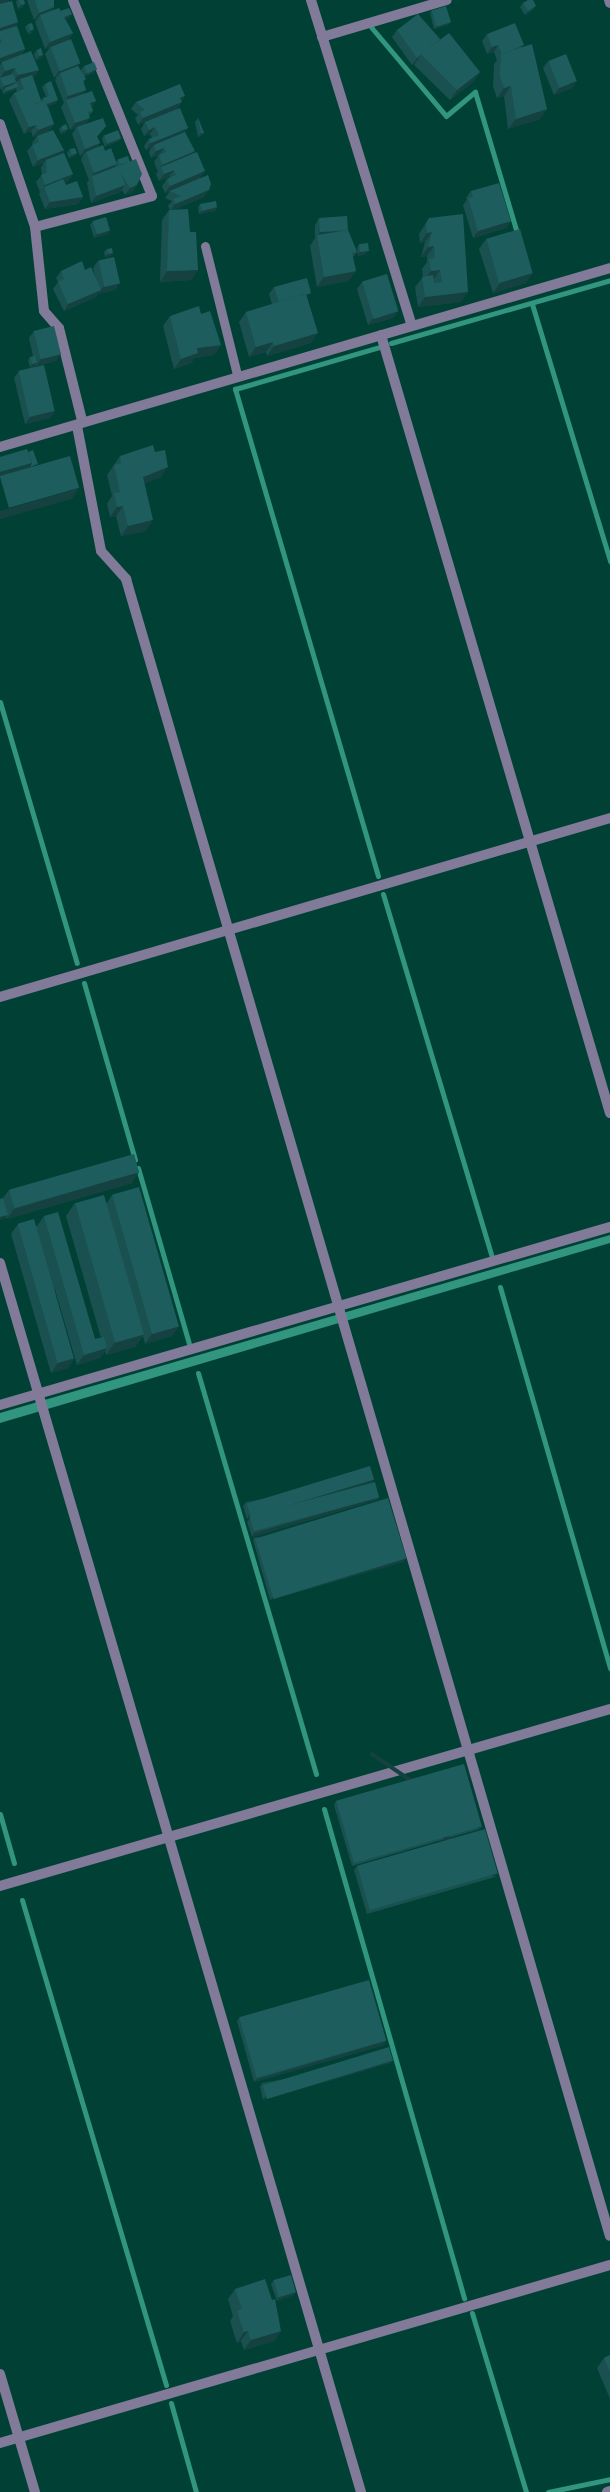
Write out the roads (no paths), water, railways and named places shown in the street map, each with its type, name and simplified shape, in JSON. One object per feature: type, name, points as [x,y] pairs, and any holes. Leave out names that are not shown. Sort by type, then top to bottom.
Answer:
[{"type":"street","points":[[35,227],[152,196],[74,0]]},
{"type":"street","points":[[311,0],[412,326]]},
{"type":"street","points":[[322,37],[447,0]]},
{"type":"street","points":[[0,124],[35,227],[44,311],[60,328],[79,423],[101,551],[126,579],[347,1325],[610,2236]]},
{"type":"street","points":[[0,447],[238,374],[382,335],[610,268]]},
{"type":"street","points":[[382,335],[610,1113]]},
{"type":"street","points":[[0,997],[229,928],[610,818]]},
{"type":"street","points":[[0,1405],[39,1397],[610,1227]]},
{"type":"street","points":[[0,1263],[167,1837],[361,2492]]},
{"type":"street","points":[[0,1886],[470,1748],[610,1709]]},
{"type":"street","points":[[0,2443],[610,2264]]},
{"type":"street","points":[[0,2374],[34,2492]]},
{"type":"lane","points":[[205,246],[238,374]]},
{"type":"waterway","points":[[371,27],[446,116],[475,92],[518,236]]},
{"type":"waterway","points":[[391,343],[610,280]]},
{"type":"waterway","points":[[532,304],[610,561]]},
{"type":"waterway","points":[[378,876],[235,389],[380,347]]},
{"type":"waterway","points":[[0,702],[77,963]]},
{"type":"waterway","points":[[383,894],[491,1255]]},
{"type":"waterway","points":[[84,983],[135,1160]]},
{"type":"waterway","points":[[138,1168],[189,1343]]},
{"type":"waterway","points":[[500,1287],[610,1668]]},
{"type":"waterway","points":[[198,1373],[316,1774]]},
{"type":"waterway","points":[[324,1809],[464,2298]]},
{"type":"waterway","points":[[0,1814],[14,1863]]},
{"type":"waterway","points":[[22,1900],[166,2385]]},
{"type":"waterway","points":[[472,2313],[526,2492]]},
{"type":"waterway","points":[[171,2403],[196,2492]]},
{"type":"waterway","points":[[548,2492],[610,2479]]}]
